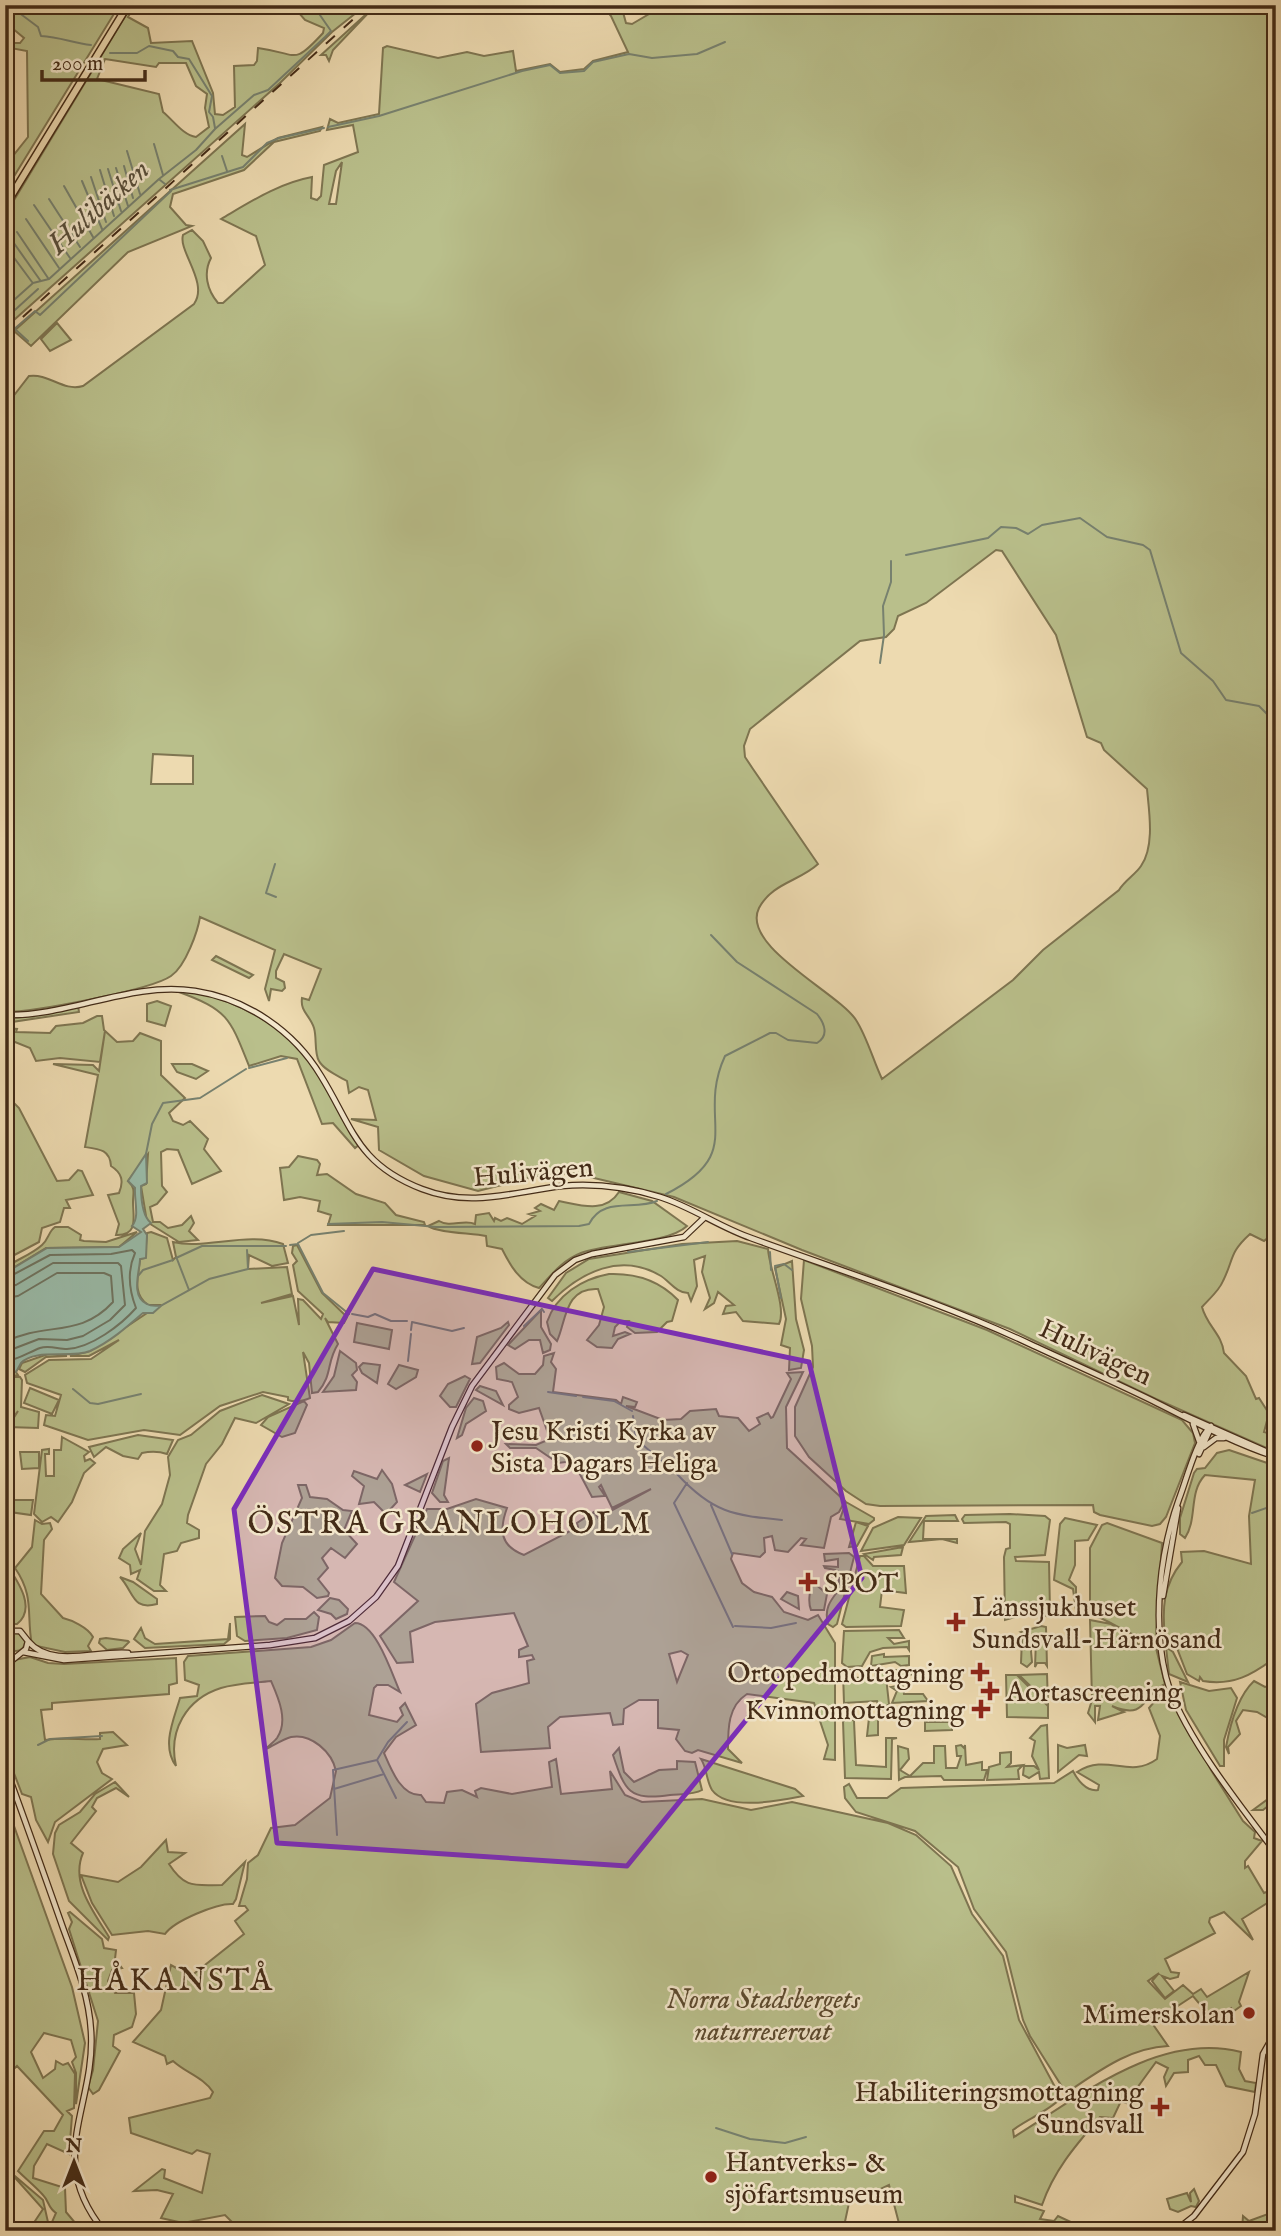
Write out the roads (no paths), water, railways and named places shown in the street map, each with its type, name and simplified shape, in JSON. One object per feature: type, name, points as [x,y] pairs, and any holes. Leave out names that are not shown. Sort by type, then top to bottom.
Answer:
[{"type":"main road","points":[[5,206],[128,5]]},
{"type":"street","name":"Hulivägen","points":[[5,1015],[155,990],[213,995],[260,1014],[295,1043],[321,1076],[351,1134],[381,1166],[406,1182],[437,1195],[467,1199],[487,1199],[568,1186],[620,1187],[678,1203],[704,1218],[754,1239],[977,1320],[1276,1457]]},
{"type":"street","points":[[5,1643],[12,1652],[64,1660],[296,1642],[320,1637],[359,1614],[387,1584],[398,1566],[452,1427],[472,1386],[555,1275],[575,1260],[592,1254],[684,1237],[704,1218]]},
{"type":"street","name":"Hulivägen","points":[[1154,1402],[1190,1421],[1276,1457]]},
{"type":"street","points":[[1190,1421],[1198,1431],[1199,1444]]},
{"type":"street","points":[[1209,1428],[1199,1444],[1178,1501],[1161,1604],[1162,1652],[1172,1695],[1196,1738],[1276,1853]]},
{"type":"street","points":[[1200,1452],[1209,1428]]},
{"type":"street","points":[[1195,1459],[1216,1438],[1228,1438]]},
{"type":"street","points":[[5,1631],[23,1632],[38,1650],[56,1656],[132,1654]]},
{"type":"street","points":[[5,1664],[5,1643],[12,1631]]},
{"type":"street","points":[[5,1664],[21,1652],[28,1641]]},
{"type":"street","points":[[5,1766],[72,1952],[90,2015],[91,2056],[76,2127],[75,2162],[86,2202],[104,2231]]},
{"type":"street","points":[[1175,2231],[1194,2216],[1243,2152],[1255,2114],[1263,2054],[1276,2031]]},
{"type":"water","points":[[146,1154],[147,1183],[141,1186],[141,1196],[144,1211],[151,1223],[143,1229],[147,1235],[146,1258],[140,1259],[137,1289],[147,1304],[161,1306],[153,1313],[143,1313],[111,1339],[90,1351],[35,1356],[21,1363],[16,1372],[5,1367],[5,1273],[47,1248],[119,1247],[141,1232],[132,1226],[136,1213],[135,1188],[128,1181]]},
{"type":"waterway","points":[[16,5],[18,12],[38,27],[41,36],[91,45]]},
{"type":"waterway","name":"Hulibäcken","points":[[5,308],[33,283],[49,279],[159,179],[196,150],[215,129],[254,95],[268,90],[325,37],[331,31],[313,5]]},
{"type":"waterway","points":[[328,127],[379,116],[522,71],[550,65],[560,73],[584,71],[593,62],[629,54],[652,58],[697,54],[725,42]]},
{"type":"waterway","points":[[110,53],[137,53],[149,46],[173,51],[178,57],[189,59],[212,96],[209,112],[215,128]]},
{"type":"waterway","points":[[170,190],[243,167],[267,143],[279,138],[324,128]]},
{"type":"waterway","points":[[154,144],[163,175]]},
{"type":"waterway","points":[[127,151],[140,194]]},
{"type":"waterway","points":[[222,156],[227,171]]},
{"type":"waterway","points":[[124,166],[133,198]]},
{"type":"waterway","points":[[116,168],[128,206]]},
{"type":"waterway","points":[[108,169],[121,211]]},
{"type":"waterway","points":[[100,170],[114,216]]},
{"type":"waterway","points":[[91,177],[106,222]]},
{"type":"waterway","points":[[160,180],[165,184]]},
{"type":"waterway","points":[[82,181],[102,229]]},
{"type":"waterway","points":[[64,186],[93,237]]},
{"type":"waterway","points":[[5,337],[35,311],[40,315],[171,191]]},
{"type":"waterway","points":[[49,199],[80,247]]},
{"type":"waterway","points":[[34,205],[70,258]]},
{"type":"waterway","points":[[26,219],[59,268]]},
{"type":"waterway","points":[[17,232],[48,278]]},
{"type":"waterway","points":[[11,239],[40,280]]},
{"type":"waterway","points":[[12,255],[32,282]]},
{"type":"waterway","points":[[5,319],[38,289]]},
{"type":"waterway","points":[[16,330],[28,341]]},
{"type":"waterway","points":[[906,555],[988,538],[1001,527],[1016,528],[1028,534],[1042,525],[1080,518],[1107,537],[1143,545],[1150,550],[1181,653],[1213,681],[1226,700],[1259,706],[1276,723]]},
{"type":"waterway","points":[[880,663],[884,635],[883,606],[891,582],[891,561]]},
{"type":"waterway","points":[[275,864],[266,893],[276,897]]},
{"type":"waterway","points":[[666,1194],[691,1179],[706,1164],[713,1149],[717,1079],[725,1056],[770,1033],[776,1033],[788,1040],[817,1043],[824,1033],[824,1026],[817,1014],[737,962],[711,935]]},
{"type":"waterway","points":[[249,1068],[287,1058]]},
{"type":"waterway","points":[[146,1154],[152,1124],[163,1103],[200,1098],[246,1069]]},
{"type":"waterway","points":[[328,1224],[382,1222],[436,1227],[579,1226],[589,1224],[595,1215],[611,1207],[657,1201]]},
{"type":"waterway","points":[[298,1243],[311,1235],[344,1231]]},
{"type":"waterway","points":[[628,1252],[708,1242]]},
{"type":"waterway","points":[[290,1245],[298,1244],[323,1293],[349,1314]]},
{"type":"waterway","points":[[176,1258],[202,1246],[286,1246]]},
{"type":"waterway","points":[[162,1305],[209,1279],[248,1269],[247,1250]]},
{"type":"waterway","points":[[770,1252],[771,1270]]},
{"type":"waterway","points":[[177,1259],[189,1290]]},
{"type":"waterway","points":[[138,1276],[143,1270],[173,1260]]},
{"type":"waterway","points":[[781,1298],[775,1266],[784,1264],[792,1270]]},
{"type":"waterway","points":[[524,1326],[542,1309],[544,1312]]},
{"type":"waterway","points":[[352,1314],[368,1317],[375,1314],[391,1321],[407,1321]]},
{"type":"waterway","points":[[411,1330],[412,1322],[452,1331],[464,1328]]},
{"type":"waterway","points":[[408,1361],[411,1334]]},
{"type":"waterway","points":[[73,1389],[90,1403],[98,1404],[141,1394]]},
{"type":"waterway","points":[[548,1392],[576,1396]]},
{"type":"waterway","points":[[583,1397],[614,1401],[632,1411]]},
{"type":"waterway","points":[[633,1416],[636,1439],[673,1471]]},
{"type":"waterway","points":[[677,1474],[702,1497],[725,1510],[782,1520]]},
{"type":"waterway","points":[[687,1483],[674,1503],[733,1627]]},
{"type":"waterway","points":[[711,1505],[732,1554]]},
{"type":"waterway","points":[[1252,1513],[1275,1505]]},
{"type":"waterway","points":[[735,1626],[771,1628],[796,1623]]},
{"type":"waterway","points":[[396,1798],[377,1760],[388,1742],[407,1722]]},
{"type":"waterway","points":[[38,1745],[50,1739],[102,1736]]},
{"type":"waterway","points":[[337,1835],[333,1770],[377,1760]]},
{"type":"waterway","points":[[334,1789],[384,1774]]},
{"type":"waterway","points":[[716,2128],[750,2139],[785,2143],[806,2137]]},
{"type":"railway","points":[[5,333],[369,5]]},
{"type":"place","name":"Jesu Kristi Kyrka av Sista Dagars Heliga","points":[[477,1446]]},
{"type":"place","name":"SPOT","points":[[808,1582]]},
{"type":"place","name":"Länssjukhuset Sundsvall-Härnösand","points":[[956,1622]]},
{"type":"place","name":"Ortopedmottagning","points":[[980,1672]]},
{"type":"place","name":"Aortascreening","points":[[990,1691]]},
{"type":"place","name":"Kvinnomottagning","points":[[981,1709]]},
{"type":"place","name":"Mimerskolan","points":[[1249,2013]]},
{"type":"place","name":"Habiliteringsmottagning Sundsvall","points":[[1160,2107]]},
{"type":"place","name":"Hantverks- & sjöfartsmuseum","points":[[711,2177]]},
{"type":"district","name":"ÖSTRA GRANLOHOLM","points":[[450,1522]]},
{"type":"district","name":"HÅKANSTÅ","points":[[175,1979]]},
{"type":"park label","name":"Norra Stadsbergets naturreservat","points":[[763,2014]]}]
